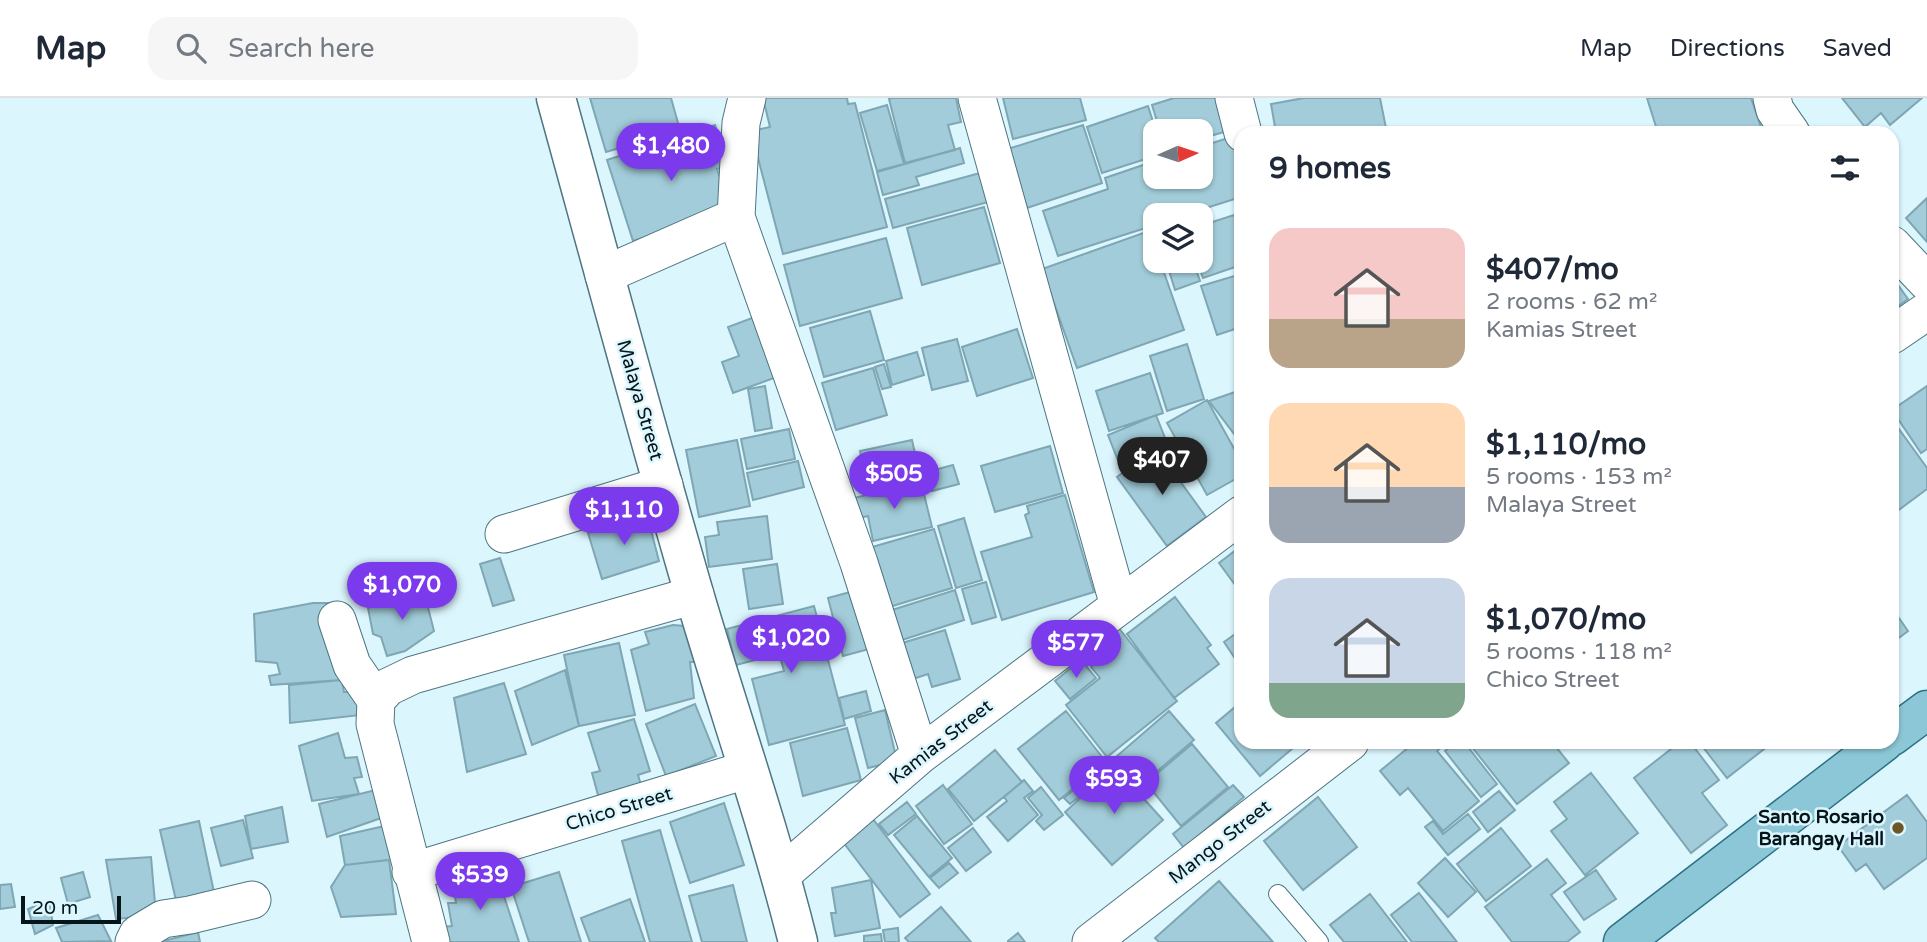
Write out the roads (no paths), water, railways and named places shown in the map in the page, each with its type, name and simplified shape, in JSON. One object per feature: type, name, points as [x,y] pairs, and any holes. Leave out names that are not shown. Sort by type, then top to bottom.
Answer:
[{"type":"main road","points":[[1899,731],[1927,710]]},
{"type":"main road","points":[[1623,942],[1875,749]]},
{"type":"street","name":"Malaya Street","points":[[556,98],[695,596],[781,875],[798,942]]},
{"type":"street","points":[[747,98],[741,123],[736,217],[859,563],[920,755]]},
{"type":"street","points":[[977,98],[1119,606]]},
{"type":"street","points":[[1234,98],[1241,126]]},
{"type":"street","points":[[1772,98],[1775,110],[1786,126]]},
{"type":"street","points":[[604,275],[736,217]]},
{"type":"street","points":[[1899,252],[1927,282]]},
{"type":"street","points":[[1899,330],[1927,311]]},
{"type":"street","points":[[504,534],[664,485]]},
{"type":"street","name":"Kamias Street","points":[[781,875],[920,755],[1234,520]]},
{"type":"street","points":[[430,942],[374,724],[376,700],[388,687],[413,675],[695,596]]},
{"type":"street","points":[[337,620],[352,665],[376,700]]},
{"type":"street","name":"Mango Street","points":[[1091,942],[1341,749]]},
{"type":"street","name":"Chico Street","points":[[411,872],[747,770]]},
{"type":"street","points":[[134,942],[138,934],[163,919],[252,900]]},
{"type":"lane","points":[[1278,894],[1320,942]]},
{"type":"place","name":"Santo Rosario Barangay Hall","points":[[1898,828]]}]
